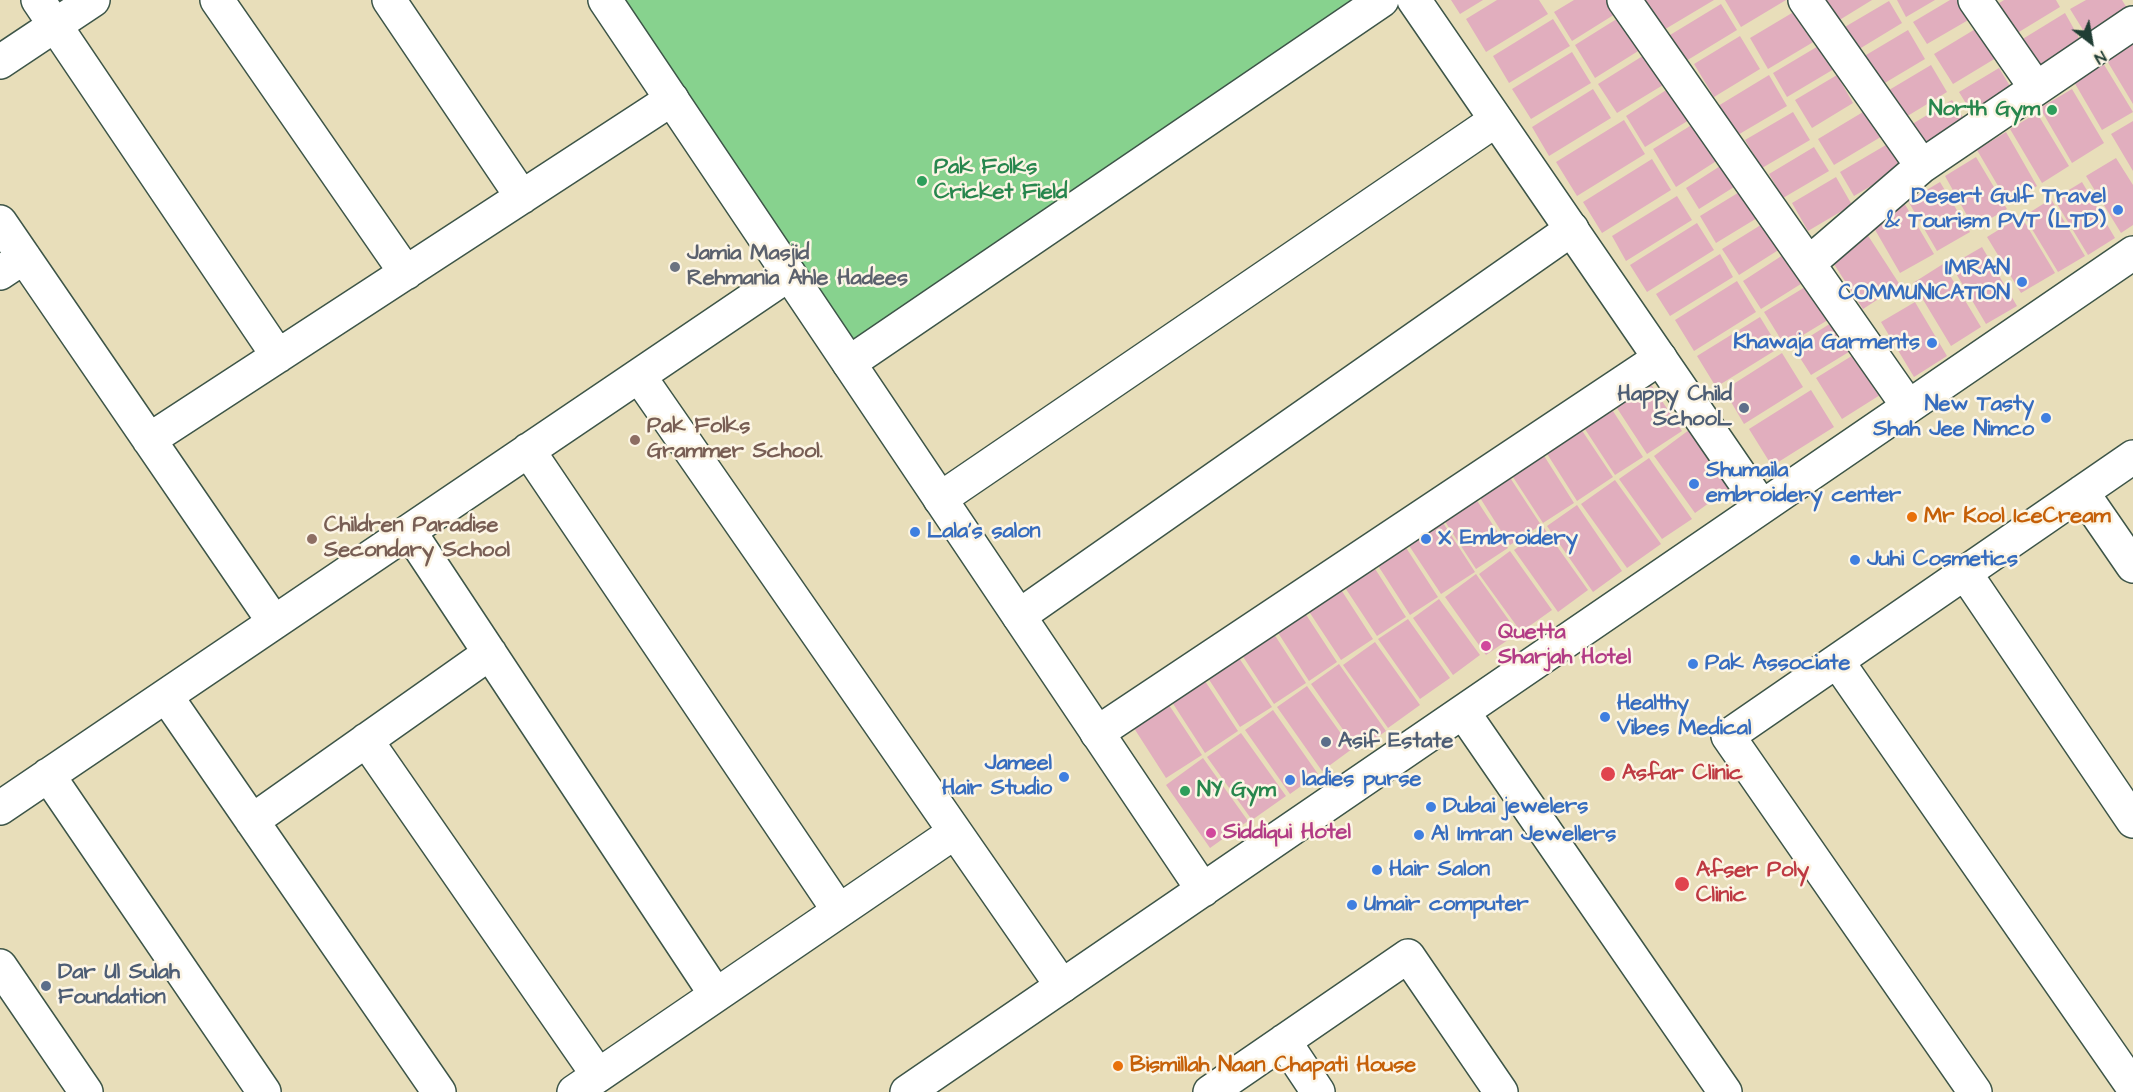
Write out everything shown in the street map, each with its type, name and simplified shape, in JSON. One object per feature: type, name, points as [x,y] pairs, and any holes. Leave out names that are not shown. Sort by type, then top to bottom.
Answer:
[{"type":"street","points":[[0,62],[47,13],[93,0]]},
{"type":"street","points":[[217,0],[406,273]]},
{"type":"street","points":[[389,0],[522,197]]},
{"type":"street","points":[[605,0],[1203,890]]},
{"type":"street","points":[[849,363],[1382,0]]},
{"type":"street","points":[[1414,0],[1762,507]]},
{"type":"street","points":[[1624,0],[1908,406]]},
{"type":"street","points":[[1805,0],[1922,166]]},
{"type":"street","points":[[1975,0],[2036,88]]},
{"type":"street","points":[[47,13],[278,356]]},
{"type":"street","points":[[1809,263],[1922,166],[2133,23]]},
{"type":"street","points":[[149,440],[672,99]]},
{"type":"street","points":[[940,499],[1496,120]]},
{"type":"street","points":[[0,222],[12,265],[149,440],[274,622]]},
{"type":"street","points":[[1019,616],[1572,229]]},
{"type":"street","points":[[907,1092],[2133,253]]},
{"type":"street","points":[[0,808],[789,274]]},
{"type":"street","points":[[1097,733],[1660,358]]},
{"type":"street","points":[[639,376],[1062,986]]},
{"type":"street","points":[[528,450],[839,911]]},
{"type":"street","points":[[1975,1092],[1728,736],[2133,458]]},
{"type":"street","points":[[2082,492],[2133,566]]},
{"type":"street","points":[[409,531],[716,994]]},
{"type":"street","points":[[1965,573],[2133,821]]},
{"type":"street","points":[[252,820],[490,653]]},
{"type":"street","points":[[1837,661],[2133,1087]]},
{"type":"street","points":[[166,696],[439,1092]]},
{"type":"street","points":[[1463,712],[1725,1092]]},
{"type":"street","points":[[366,740],[586,1084],[955,832]]},
{"type":"street","points":[[48,775],[264,1092]]},
{"type":"street","points":[[1210,1092],[1408,956],[1501,1092]]},
{"type":"street","points":[[0,966],[86,1092]]},
{"type":"street","points":[[1284,1041],[1318,1092]]},
{"type":"green space","name":"Pak Folks Cricket Field","points":[[606,0],[1382,0],[849,363]]},
{"type":"building","points":[[1451,0],[1483,0],[1460,14]]},
{"type":"building","points":[[1497,0],[1539,0],[1548,14],[1486,52],[1466,19]]},
{"type":"building","points":[[1574,0],[1613,0],[1620,11],[1572,41],[1554,12]]},
{"type":"building","points":[[1644,0],[1714,0],[1662,31]]},
{"type":"building","points":[[1725,0],[1786,0],[1741,27]]},
{"type":"building","points":[[1819,0],[1872,0],[1833,24]]},
{"type":"building","points":[[1897,0],[1935,0],[1906,17]]},
{"type":"building","points":[[1950,0],[1958,0],[1970,19],[1927,44],[1913,22]]},
{"type":"building","points":[[2004,0],[2056,0],[2060,7],[2014,35],[1996,5]]},
{"type":"building","points":[[2086,0],[2122,0],[2130,13],[2088,38],[2070,9]]},
{"type":"building","points":[[1889,1],[1902,23],[1851,54],[1838,31]]},
{"type":"building","points":[[1721,4],[1737,30],[1686,61],[1670,35]]},
{"type":"building","points":[[1797,10],[1815,41],[1768,69],[1750,38]]},
{"type":"building","points":[[2065,13],[2083,45],[2039,71],[2021,40]]},
{"type":"building","points":[[1623,15],[1643,48],[1595,78],[1575,45]]},
{"type":"building","points":[[1553,19],[1570,46],[1509,83],[1493,56]]},
{"type":"building","points":[[1977,28],[1996,58],[1953,84],[1934,54]]},
{"type":"building","points":[[1908,30],[1925,59],[1873,90],[1856,61]]},
{"type":"building","points":[[1740,36],[1760,69],[1714,97],[1694,64]]},
{"type":"building","points":[[2133,37],[2133,104],[2103,54]]},
{"type":"building","points":[[1820,45],[1834,69],[1787,97],[1773,73]]},
{"type":"building","points":[[1572,52],[1591,83],[1531,119],[1512,89]]},
{"type":"building","points":[[1649,52],[1668,82],[1617,113],[1598,84]]},
{"type":"building","points":[[2100,58],[2133,112],[2102,130],[2070,75]]},
{"type":"building","points":[[1931,65],[1947,92],[1896,123],[1879,96]]},
{"type":"building","points":[[1999,68],[2013,91],[1973,115],[1959,92]]},
{"type":"building","points":[[1769,75],[1787,106],[1736,136],[1718,106]]},
{"type":"building","points":[[1837,75],[1853,103],[1812,128],[1795,100]]},
{"type":"building","points":[[1674,85],[1694,117],[1645,147],[1626,116]]},
{"type":"building","points":[[1593,89],[1611,118],[1549,156],[1532,127]]},
{"type":"building","points":[[2072,89],[2104,143],[2072,163],[2040,108]]},
{"type":"building","points":[[1952,100],[1969,127],[1920,156],[1904,129]]},
{"type":"building","points":[[1868,109],[1884,135],[1834,165],[1818,139]]},
{"type":"building","points":[[1793,112],[1810,140],[1762,168],[1745,140]]},
{"type":"building","points":[[2037,113],[2069,166],[2042,183],[2010,129]]},
{"type":"building","points":[[1624,120],[1645,154],[1577,196],[1556,162]]},
{"type":"building","points":[[1698,121],[1721,158],[1676,187],[1653,149]]},
{"type":"building","points":[[2133,121],[2133,171],[2111,134]]},
{"type":"building","points":[[2006,132],[2037,186],[2008,203],[1977,150]]},
{"type":"building","points":[[1891,142],[1905,166],[1854,196],[1840,172]]},
{"type":"building","points":[[1814,147],[1829,171],[1783,198],[1769,174]]},
{"type":"building","points":[[1976,157],[2007,209],[1974,228],[1945,176]]},
{"type":"building","points":[[2116,158],[2133,185],[2133,225],[2121,233],[2086,176]]},
{"type":"building","points":[[1652,159],[1671,190],[1602,233],[1583,202]]},
{"type":"building","points":[[1728,161],[1742,182],[1699,209],[1686,188]]},
{"type":"building","points":[[1836,177],[1852,205],[1808,231],[1792,203]]},
{"type":"building","points":[[1940,182],[1970,232],[1937,251],[1908,201]]},
{"type":"building","points":[[2082,182],[2115,238],[2088,255],[2054,199]]},
{"type":"building","points":[[1746,188],[1762,215],[1716,243],[1700,216]]},
{"type":"building","points":[[1677,196],[1692,220],[1626,261],[1612,236]]},
{"type":"building","points":[[2051,199],[2085,256],[2058,272],[2024,216]]},
{"type":"building","points":[[1903,201],[1934,254],[1900,273],[1870,221]]},
{"type":"building","points":[[2021,216],[2055,273],[2021,293],[1987,237]]},
{"type":"building","points":[[1697,223],[1714,250],[1647,292],[1630,265]]},
{"type":"building","points":[[1764,223],[1780,249],[1739,275],[1722,249]]},
{"type":"building","points":[[1867,234],[1900,285],[1863,309],[1830,258]]},
{"type":"building","points":[[1982,247],[2017,306],[1986,324],[1951,265]]},
{"type":"building","points":[[1786,253],[1804,282],[1761,309],[1743,281]]},
{"type":"building","points":[[1720,254],[1733,277],[1670,316],[1656,294]]},
{"type":"building","points":[[1943,264],[1981,327],[1951,346],[1913,283]]},
{"type":"building","points":[[1737,281],[1756,312],[1694,351],[1675,320]]},
{"type":"building","points":[[1815,281],[1836,315],[1785,346],[1764,312]]},
{"type":"building","points":[[1915,302],[1947,356],[1914,377],[1881,322]]},
{"type":"building","points":[[1760,317],[1779,348],[1716,387],[1697,356]]},
{"type":"building","points":[[1839,318],[1857,347],[1811,375],[1793,347]]},
{"type":"building","points":[[1863,349],[1888,390],[1842,419],[1816,378]]},
{"type":"building","points":[[1782,353],[1803,387],[1744,424],[1724,390]]},
{"type":"building","points":[[1648,380],[1682,431],[1647,454],[1613,402]]},
{"type":"building","points":[[1811,390],[1834,427],[1772,466],[1749,429]]},
{"type":"building","points":[[1609,405],[1643,457],[1615,475],[1581,423]]},
{"type":"building","points":[[1579,426],[1613,477],[1577,501],[1544,449]]},
{"type":"building","points":[[1689,430],[1730,488],[1695,513],[1654,456]]},
{"type":"building","points":[[1541,451],[1574,503],[1543,523],[1509,471]]},
{"type":"building","points":[[1649,458],[1692,519],[1662,539],[1619,479]]},
{"type":"building","points":[[1507,473],[1541,525],[1510,545],[1477,493]]},
{"type":"building","points":[[1615,480],[1661,544],[1627,568],[1581,504]]},
{"type":"building","points":[[1474,496],[1508,548],[1476,569],[1442,517]]},
{"type":"building","points":[[1577,505],[1622,571],[1593,592],[1547,526]]},
{"type":"building","points":[[1440,518],[1475,572],[1441,594],[1406,541]]},
{"type":"building","points":[[1544,528],[1588,590],[1558,612],[1514,550]]},
{"type":"building","points":[[1403,543],[1438,597],[1410,615],[1375,561]]},
{"type":"building","points":[[1510,551],[1552,610],[1521,632],[1479,574]]},
{"type":"building","points":[[1372,564],[1406,617],[1377,636],[1342,583]]},
{"type":"building","points":[[1476,574],[1518,633],[1486,655],[1445,597]]},
{"type":"building","points":[[1338,585],[1373,639],[1341,660],[1306,607]]},
{"type":"building","points":[[1439,599],[1480,655],[1453,675],[1413,618]]},
{"type":"building","points":[[1303,610],[1337,662],[1309,681],[1275,628]]},
{"type":"building","points":[[1408,619],[1450,678],[1420,699],[1378,639]]},
{"type":"building","points":[[1272,631],[1306,683],[1274,704],[1240,652]]},
{"type":"building","points":[[1375,642],[1420,705],[1388,728],[1343,665]]},
{"type":"building","points":[[1237,655],[1272,707],[1240,727],[1206,675]]},
{"type":"building","points":[[1339,664],[1386,731],[1358,751],[1311,684]]},
{"type":"building","points":[[1203,678],[1238,731],[1205,753],[1170,699]]},
{"type":"building","points":[[1307,686],[1352,749],[1322,771],[1277,707]]},
{"type":"building","points":[[1167,702],[1202,755],[1166,778],[1132,725]]},
{"type":"building","points":[[1273,710],[1318,774],[1290,794],[1245,730]]},
{"type":"building","points":[[1241,733],[1286,796],[1252,820],[1207,757]]},
{"type":"building","points":[[1203,758],[1248,821],[1210,848],[1166,785]]},
{"type":"place","name":"North Gym","points":[[2052,110]]},
{"type":"place","name":"Pak Folks Cricket Field","points":[[922,181]]},
{"type":"place","name":"Desert Gulf Travel & Tourism PVT (LTD)","points":[[2118,210]]},
{"type":"place","name":"Jamia Masjid Rehmania Ahle Hadees","points":[[675,267]]},
{"type":"place","name":"IMRAN COMMUNICATION","points":[[2022,282]]},
{"type":"place","name":"Khawaja Garments","points":[[1932,343]]},
{"type":"place","name":"Happy Child SchooL","points":[[1744,408]]},
{"type":"place","name":"New Tasty Shah Jee Nimco","points":[[2046,418]]},
{"type":"place","name":"Pak Folks Grammer School.","points":[[635,440]]},
{"type":"place","name":"Shumaila embroidery center","points":[[1694,484]]},
{"type":"place","name":"Mr Kool IceCream","points":[[1912,517]]},
{"type":"place","name":"Lala's salon","points":[[915,532]]},
{"type":"place","name":"Children Paradise Secondary School","points":[[312,539]]},
{"type":"place","name":"X Embroidery","points":[[1426,539]]},
{"type":"place","name":"Juhi Cosmetics","points":[[1855,560]]},
{"type":"place","name":"Quetta Sharjah Hotel","points":[[1486,646]]},
{"type":"place","name":"Pak Associate","points":[[1693,664]]},
{"type":"place","name":"Healthy Vibes Medical","points":[[1605,717]]},
{"type":"place","name":"Asif Estate","points":[[1326,742]]},
{"type":"place","name":"Asfar Clinic","points":[[1608,774]]},
{"type":"place","name":"Jameel Hair Studio","points":[[1064,777]]},
{"type":"place","name":"ladies purse","points":[[1290,780]]},
{"type":"place","name":"NY Gym","points":[[1185,791]]},
{"type":"place","name":"Dubai jewelers","points":[[1431,807]]},
{"type":"place","name":"Siddiqui Hotel","points":[[1211,833]]},
{"type":"place","name":"Al Imran Jewellers","points":[[1419,835]]},
{"type":"place","name":"Hair Salon","points":[[1377,870]]},
{"type":"place","name":"Afser Poly Clinic","points":[[1682,884]]},
{"type":"place","name":"Umair computer","points":[[1352,905]]},
{"type":"place","name":"Dar Ul Sulah Foundation","points":[[46,986]]},
{"type":"place","name":"Bismillah Naan Chapati House","points":[[1118,1066]]}]
